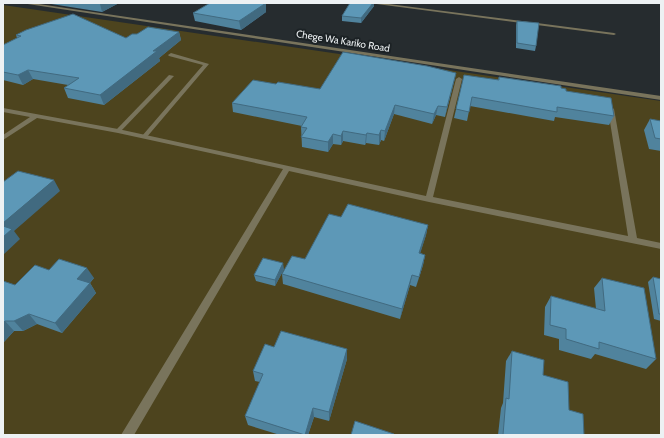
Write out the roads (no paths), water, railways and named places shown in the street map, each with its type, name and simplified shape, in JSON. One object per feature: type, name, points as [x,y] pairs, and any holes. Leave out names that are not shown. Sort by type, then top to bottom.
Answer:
[{"type":"street","name":"Chege Wa Kariko Road","points":[[23,3],[661,98]]},
{"type":"street","points":[[370,3],[614,34]]},
{"type":"street","points":[[144,137],[206,64],[171,55]]},
{"type":"street","points":[[118,131],[171,76]]},
{"type":"street","points":[[429,199],[459,79]]},
{"type":"street","points":[[610,102],[633,240]]},
{"type":"street","points":[[3,110],[118,131],[429,199],[661,246]]},
{"type":"street","points":[[3,138],[36,116]]},
{"type":"street","points":[[127,435],[287,168]]}]
